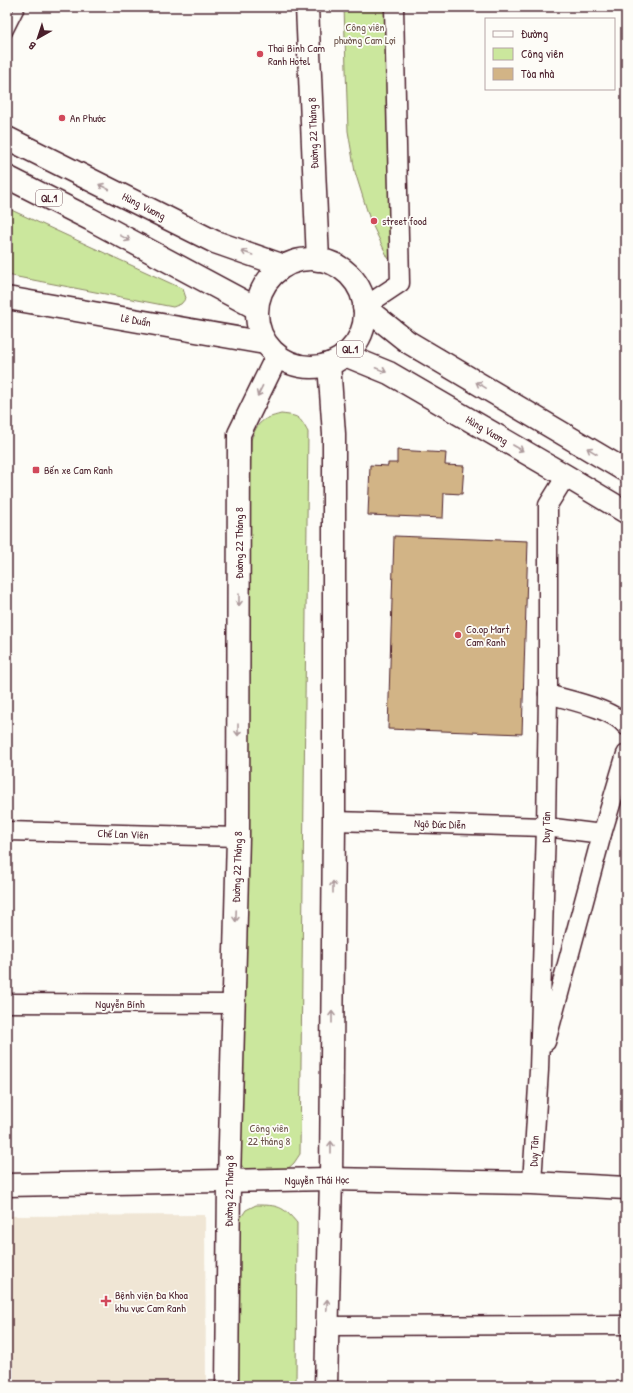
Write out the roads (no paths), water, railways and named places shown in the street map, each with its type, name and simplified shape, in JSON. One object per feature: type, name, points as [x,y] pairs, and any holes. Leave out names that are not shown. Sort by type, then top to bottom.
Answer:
[{"type":"main road","name":"Đường 22 Tháng 8","points":[[307,7],[318,260]]},
{"type":"main road","name":"Hùng Vương","points":[[7,138],[215,242],[284,266]]},
{"type":"main road","name":"QL.1","points":[[7,177],[90,219],[256,308]]},
{"type":"main road","name":"QL.1","points":[[301,260],[318,260],[335,265],[349,276],[359,290],[364,307],[364,325],[357,342],[337,360],[311,368],[293,364],[271,349],[258,326],[256,308],[261,291],[270,277],[284,266],[301,260]]},
{"type":"main road","name":"Lê Duẩn","points":[[7,298],[271,349]]},
{"type":"main road","points":[[364,307],[408,342],[626,471]]},
{"type":"main road","name":"Đường 22 Tháng 8","points":[[227,1386],[229,1181],[238,837],[239,434],[271,349]]},
{"type":"main road","points":[[326,1386],[331,1179],[334,821],[334,434],[337,360]]},
{"type":"main road","name":"Hùng Vương","points":[[337,360],[389,373],[626,512]]},
{"type":"main road","name":"Nguyễn Thái Học","points":[[7,1185],[331,1179],[532,1183],[626,1188]]},
{"type":"street","points":[[364,307],[400,283],[394,7]]},
{"type":"street","name":"Duy Tân","points":[[532,1183],[539,1070],[546,827],[548,505],[566,476]]},
{"type":"street","points":[[548,694],[601,709],[622,720],[626,726]]},
{"type":"street","points":[[539,1070],[602,834],[626,754]]},
{"type":"street","name":"Ngô Đức Diễn","points":[[334,821],[546,827],[602,834]]},
{"type":"street","name":"Chế Lan Viên","points":[[7,831],[238,837]]},
{"type":"street","name":"Nguyễn Bính","points":[[7,1003],[233,1004]]},
{"type":"street","points":[[327,1326],[626,1325]]},
{"type":"lane","points":[[7,33],[20,7]]},
{"type":"place","name":"Thai Binh Cam Ranh Hotel","points":[[260,54]]},
{"type":"place","name":"An Phước","points":[[62,118]]},
{"type":"place","name":"street food","points":[[374,221]]},
{"type":"place","name":"Bến xe Cam Ranh","points":[[36,470]]},
{"type":"place","name":"Co.op Mart Cam Ranh","points":[[458,635]]},
{"type":"place","name":"Bệnh viện Đa Khoa khu vực Cam Ranh","points":[[106,1301]]},
{"type":"park label","name":"Công viên phường Cam Lợi","points":[[365,33]]},
{"type":"park label","name":"Công viên 22 tháng 8","points":[[269,1134]]}]
